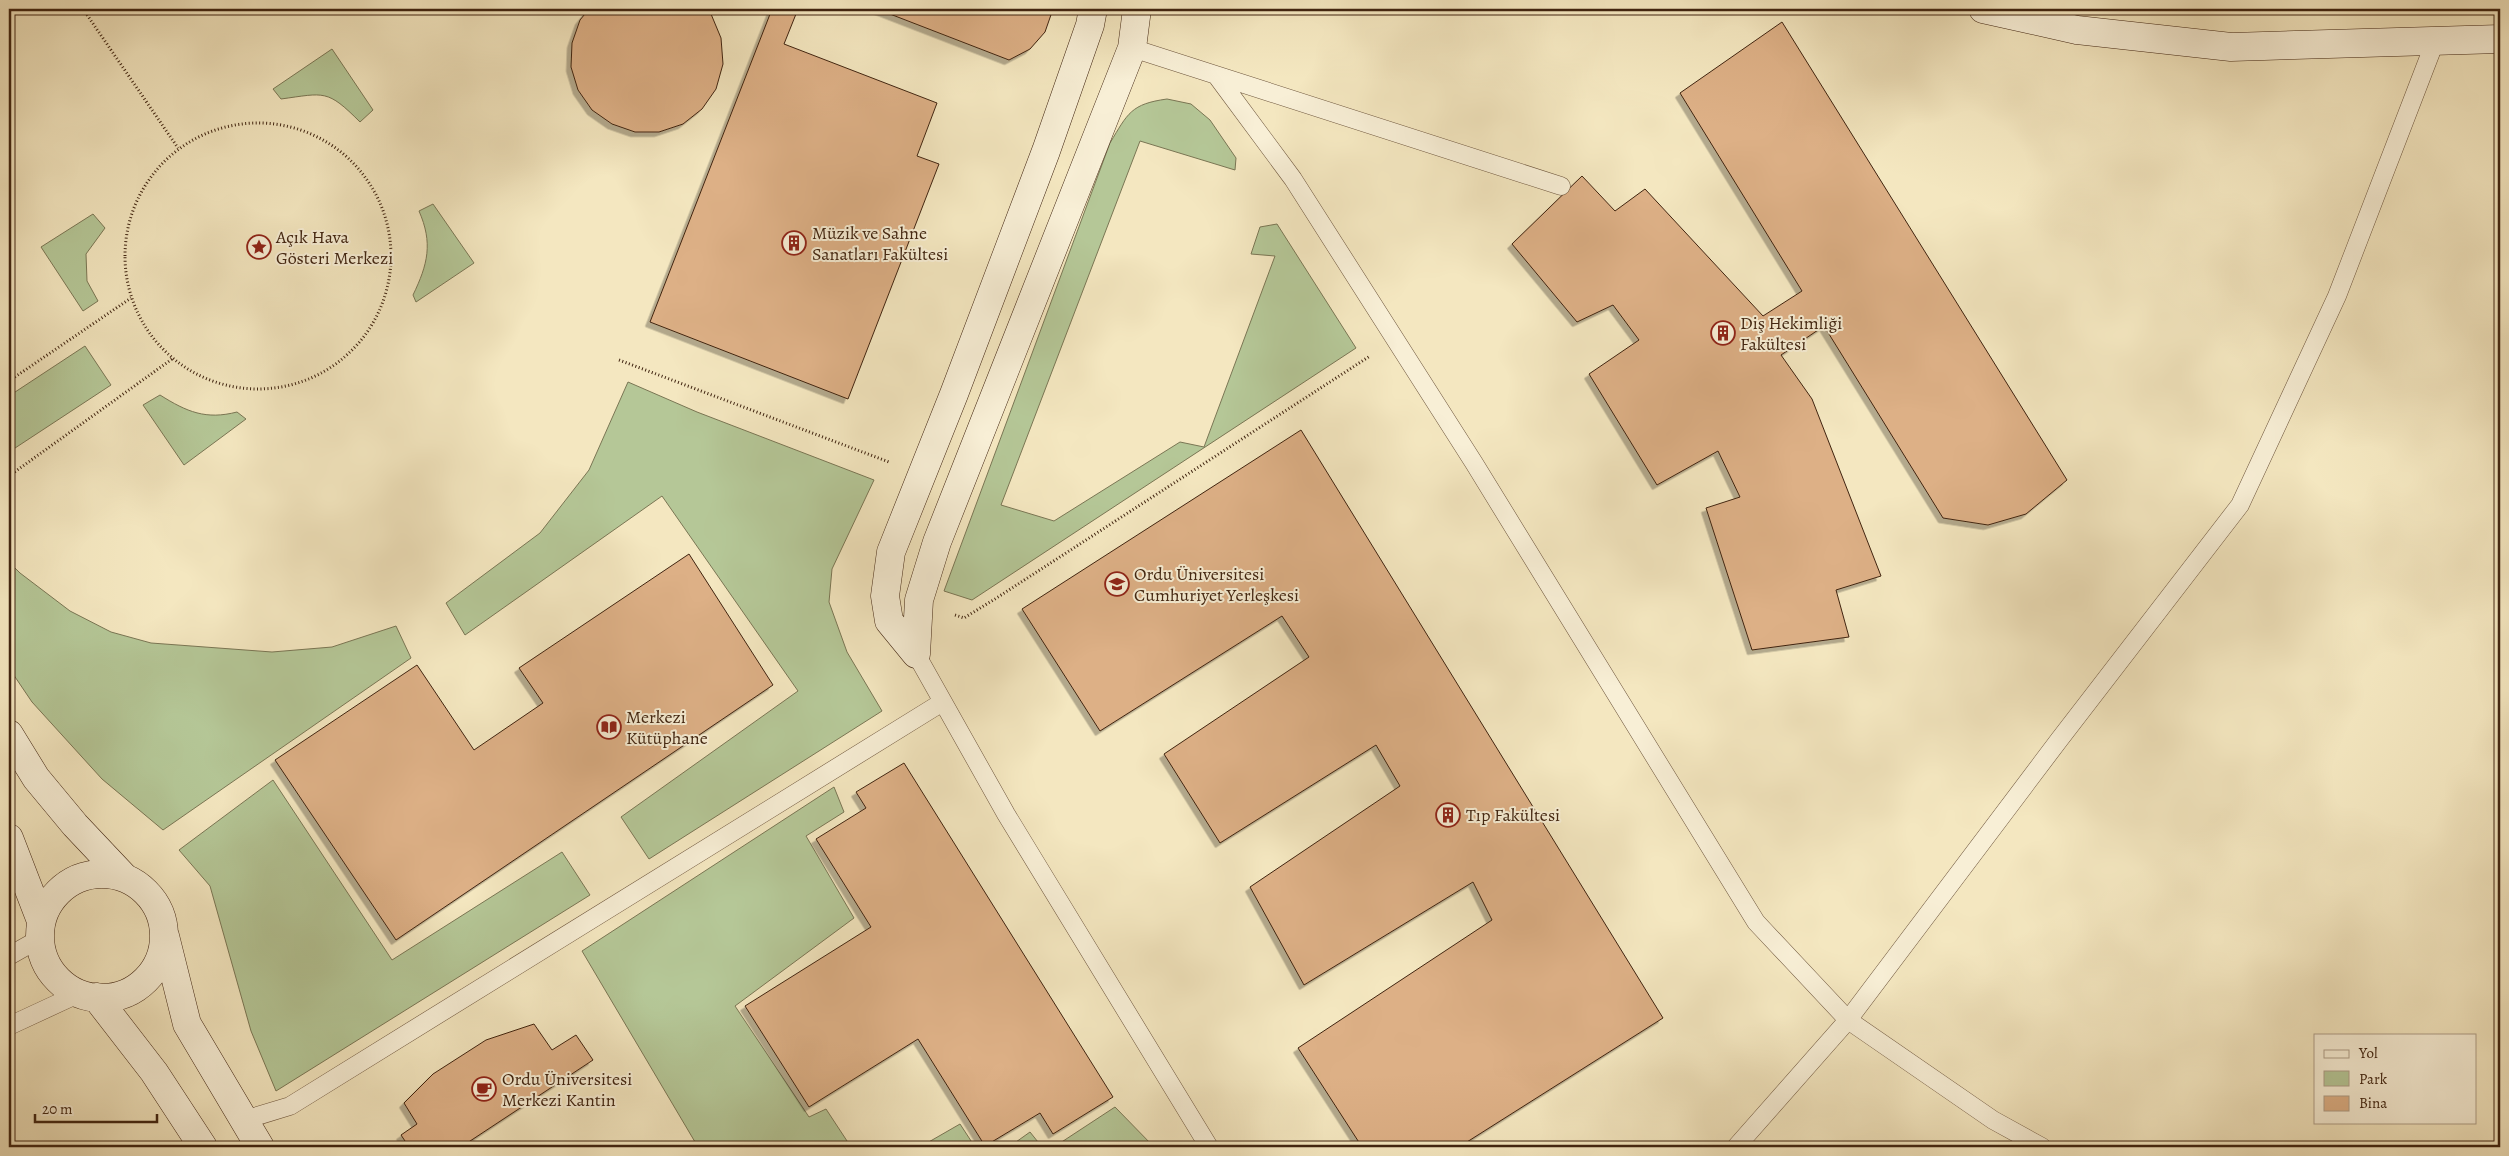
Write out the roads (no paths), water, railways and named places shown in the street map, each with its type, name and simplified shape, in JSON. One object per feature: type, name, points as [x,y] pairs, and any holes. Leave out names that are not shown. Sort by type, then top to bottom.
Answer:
[{"type":"street","points":[[916,654],[889,621],[885,596],[890,552],[954,394],[1046,151],[1090,25],[1093,9]]},
{"type":"street","points":[[916,654],[919,600],[940,533],[1132,48],[1137,9]]},
{"type":"street","points":[[1983,9],[2077,30],[2231,47],[2436,39],[2500,39]]},
{"type":"street","points":[[9,734],[36,778],[75,824],[125,878],[140,887],[153,899],[161,915],[187,1024],[260,1147]]},
{"type":"street","points":[[9,838],[40,930],[42,956],[51,972],[63,985],[87,996],[114,997],[130,992],[145,981],[156,967],[162,950],[164,932]]},
{"type":"street","points":[[40,930],[48,905],[59,891],[73,880],[90,875],[108,874],[125,878]]},
{"type":"street","points":[[87,996],[154,1072],[203,1147]]},
{"type":"lane","points":[[1736,1147],[1848,1020],[2059,740],[2240,505],[2337,296],[2436,39]]},
{"type":"lane","points":[[1132,48],[1561,186]]},
{"type":"lane","points":[[1216,75],[1293,179],[1474,462],[1756,922],[1848,1020],[1993,1120],[2042,1147]]},
{"type":"lane","points":[[916,654],[941,703],[1006,814],[1209,1147]]},
{"type":"lane","points":[[244,1120],[290,1106],[941,703]]},
{"type":"lane","points":[[9,956],[40,930]]},
{"type":"lane","points":[[9,1026],[87,996]]},
{"type":"place","name":"Müzik ve Sahne Sanatları Fakültesi","points":[[794,243]]},
{"type":"place","name":"Açık Hava Gösteri Merkezi","points":[[259,247]]},
{"type":"place","name":"Diş Hekimliği Fakültesi","points":[[1723,333]]},
{"type":"place","name":"Ordu Üniversitesi Cumhuriyet Yerleşkesi","points":[[1117,584]]},
{"type":"place","name":"Merkezi Kütüphane","points":[[609,727]]},
{"type":"place","name":"Tıp Fakültesi","points":[[1448,815]]},
{"type":"place","name":"Ordu Üniversitesi Merkezi Kantin","points":[[484,1089]]}]
